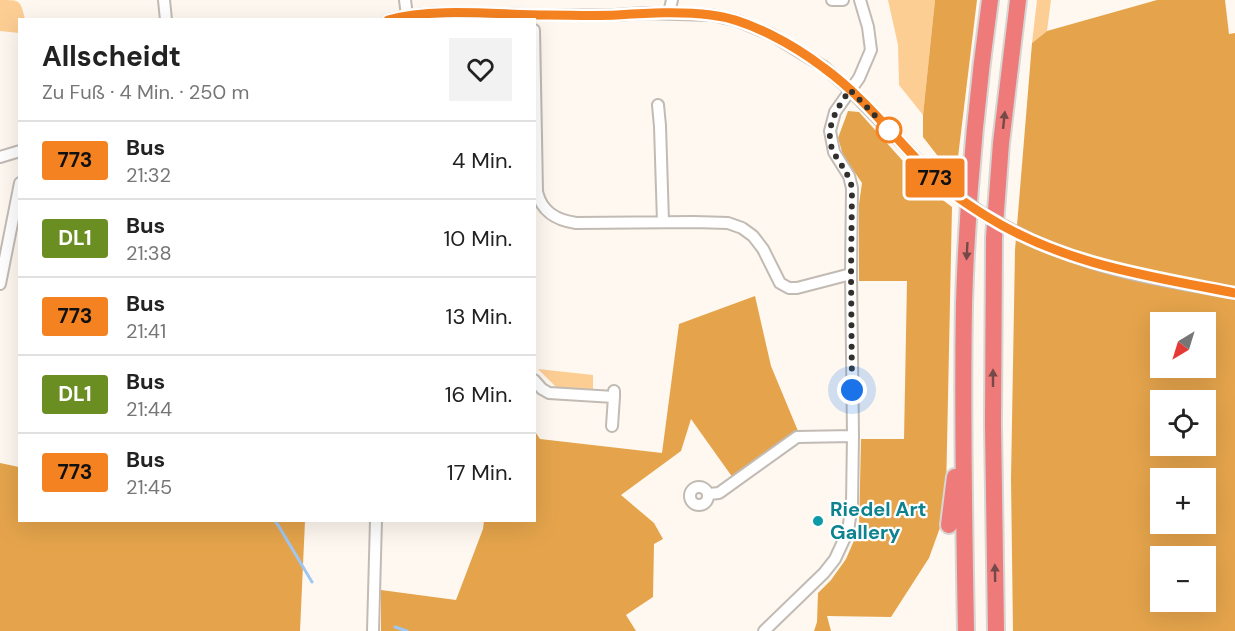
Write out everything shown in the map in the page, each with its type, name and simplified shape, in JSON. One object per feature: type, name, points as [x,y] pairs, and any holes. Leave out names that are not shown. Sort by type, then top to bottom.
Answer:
[{"type":"highway","points":[[966,631],[964,302],[971,171],[990,0]]},
{"type":"highway","points":[[996,631],[993,424],[994,238],[1018,0]]},
{"type":"highway","points":[[949,525],[963,423]]},
{"type":"street","points":[[164,0],[166,18]]},
{"type":"street","points":[[405,0],[407,16]]},
{"type":"street","points":[[669,13],[672,0]]},
{"type":"street","points":[[832,0],[843,0]]},
{"type":"street","points":[[764,631],[824,573],[835,559],[848,531],[852,503],[853,436],[852,188],[849,176],[834,152],[830,131],[835,112],[863,70],[871,50],[868,27],[860,0]]},
{"type":"street","points":[[398,18],[438,13],[534,17],[645,12],[712,15],[738,21],[772,34],[824,68],[850,90],[942,184],[986,216],[1030,240],[1076,258],[1128,273],[1235,293]]},
{"type":"street","points":[[658,105],[663,222]]},
{"type":"street","points":[[536,138],[539,201],[546,210],[564,221],[728,224],[742,228],[753,236],[763,249],[780,283],[789,288],[851,274]]},
{"type":"street","points":[[0,157],[18,152]]},
{"type":"street","points":[[0,284],[18,193]]},
{"type":"street","points":[[536,382],[549,393],[614,394],[612,426]]},
{"type":"street","points":[[709,494],[719,494],[797,437],[853,436]]},
{"type":"street","points":[[373,631],[376,522]]},
{"type":"shaded area","points":[[0,0],[18,2],[25,18],[18,18],[18,33],[0,31]]},
{"type":"shaded area","points":[[888,0],[935,0],[923,115],[899,85],[898,45]]},
{"type":"shaded area","points":[[935,0],[977,0],[955,182],[942,171],[944,164],[923,137],[923,115]]},
{"type":"shaded area","points":[[1037,0],[1051,0],[1047,31],[1032,43]]},
{"type":"shaded area","points":[[1157,0],[1225,0],[1229,34],[1235,33],[1235,631],[1013,631],[1011,479],[1015,250],[1032,43],[1047,31]]},
{"type":"shaded area","points":[[848,111],[859,112],[928,189],[952,207],[946,493],[942,522],[929,558],[891,617],[827,616],[831,631],[814,631],[817,622],[818,593],[846,559],[859,529],[861,439],[904,439],[907,281],[859,281],[859,204],[862,183],[843,155],[838,138]]},
{"type":"shaded area","points":[[755,296],[771,366],[798,431],[733,478],[691,419],[681,451],[621,495],[654,523],[663,539],[654,544],[653,597],[626,615],[636,631],[381,631],[381,590],[456,600],[484,522],[536,522],[536,433],[540,439],[662,453],[679,324]]},
{"type":"shaded area","points":[[538,369],[593,375],[593,389],[557,388]]},
{"type":"shaded area","points":[[0,463],[18,467],[18,522],[305,522],[300,631],[0,631]]},
{"type":"waterway","points":[[276,522],[312,582]]},
{"type":"waterway","points":[[395,627],[407,631]]},
{"type":"bus line","name":"773","points":[[395,18],[438,13],[615,15],[645,12],[712,15],[738,21],[772,34],[824,68],[850,90],[942,184],[965,202],[1006,228],[1030,240],[1102,266],[1235,293]]},
{"type":"place","name":"Riedel Art Gallery","points":[[818,521]]},
{"type":"route","points":[[852,390],[852,188],[849,176],[834,152],[830,131],[835,112],[850,90],[889,130]]}]
